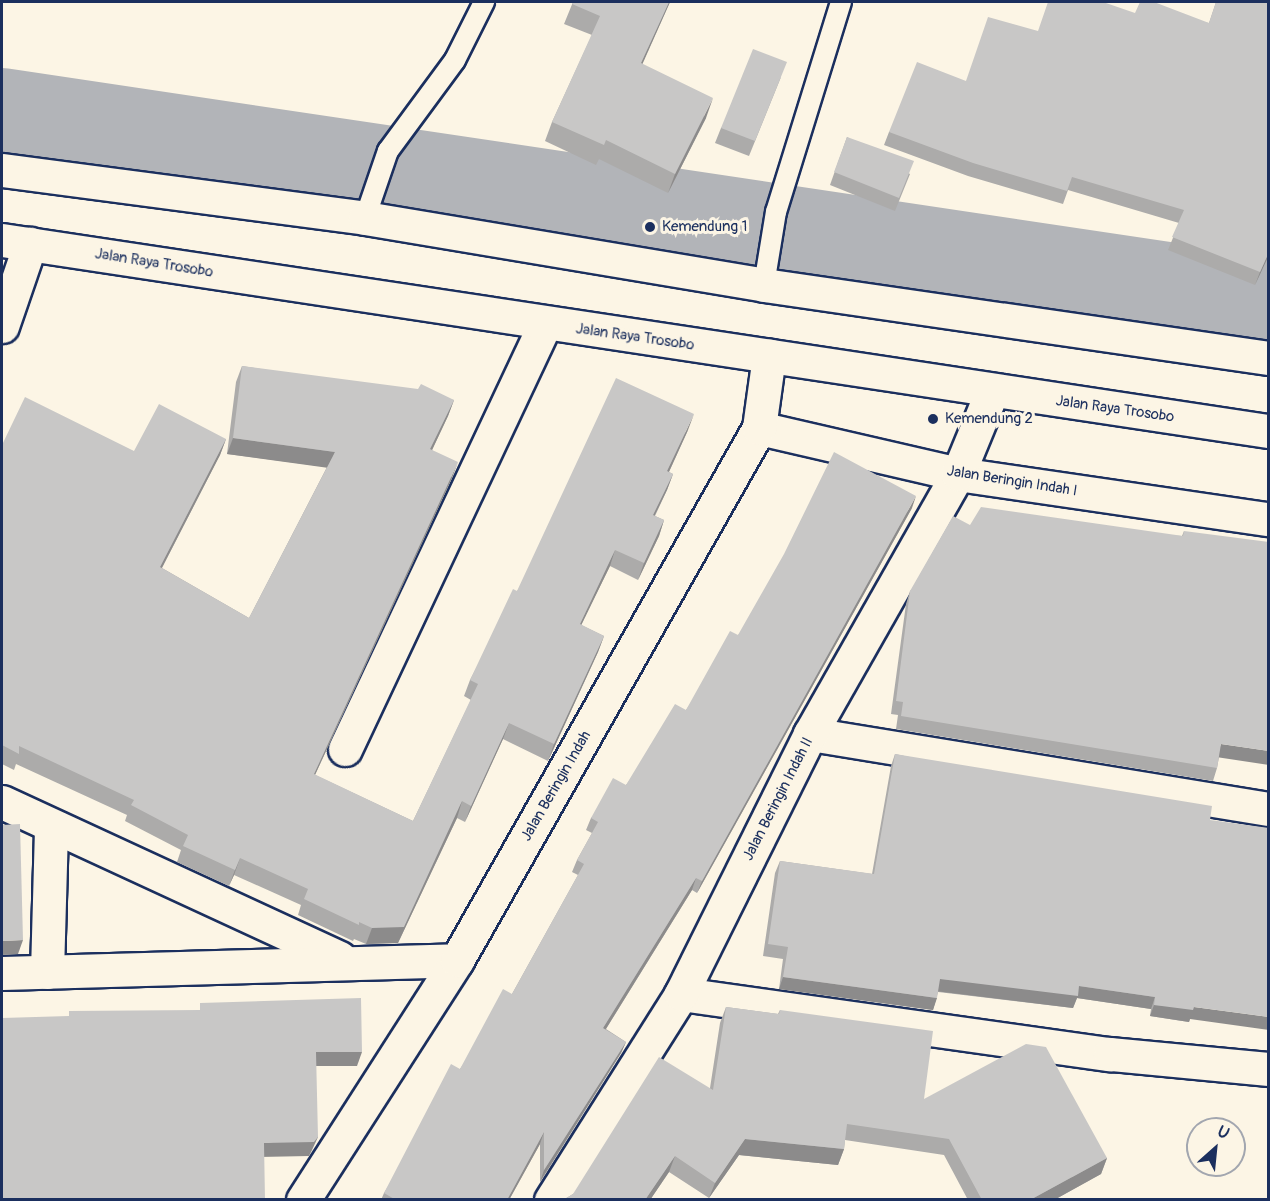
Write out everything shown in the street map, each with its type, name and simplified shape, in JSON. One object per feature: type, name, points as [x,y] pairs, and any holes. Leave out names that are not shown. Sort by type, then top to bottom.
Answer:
[{"type":"main road","points":[[2,170],[369,205],[764,285],[1269,358]]},
{"type":"main road","points":[[2,326],[16,242]]},
{"type":"main road","name":"Jalan Raya Trosobo","points":[[16,242],[544,324],[1269,431]]},
{"type":"main road","points":[[345,749],[544,324]]},
{"type":"main road","name":"Jalan Beringin Indah","points":[[303,1200],[457,960],[759,428],[769,356]]},
{"type":"main road","name":"Jalan Beringin Indah II","points":[[551,1200],[681,994],[810,734],[958,474],[992,391]]},
{"type":"main road","name":"Jalan Beringin Indah I","points":[[759,428],[958,474],[1269,519]]},
{"type":"main road","points":[[810,734],[1269,809]]},
{"type":"main road","points":[[2,802],[51,827],[348,961]]},
{"type":"main road","points":[[47,972],[51,827]]},
{"type":"main road","points":[[2,973],[348,961],[457,960]]},
{"type":"main road","points":[[681,994],[1110,1054],[1269,1069]]},
{"type":"lane","points":[[369,205],[388,151],[455,60],[484,2]]},
{"type":"lane","points":[[764,285],[766,253],[776,213],[841,2]]},
{"type":"building","points":[[573,2],[669,2],[641,63],[713,98],[675,174],[606,140],[604,145],[552,122],[600,16],[572,4]]},
{"type":"building","points":[[1048,2],[1103,2],[1135,13],[1140,2],[1154,2],[1209,23],[1216,2],[1269,2],[1269,252],[1260,272],[1172,237],[1184,210],[1072,177],[1067,191],[973,163],[889,132],[917,62],[966,81],[988,17],[1038,31]]},
{"type":"building","points":[[753,49],[787,62],[755,141],[721,128]]},
{"type":"building","points":[[847,137],[914,161],[899,198],[834,172]]},
{"type":"building","points":[[242,366],[418,389],[421,384],[454,400],[430,449],[458,462],[314,774],[413,821],[478,684],[470,680],[513,589],[517,591],[616,378],[694,414],[667,471],[673,474],[653,515],[664,520],[644,563],[615,550],[580,624],[604,636],[554,744],[509,723],[471,806],[462,801],[404,927],[372,928],[359,922],[359,925],[304,899],[308,889],[240,858],[235,870],[183,846],[188,835],[131,805],[134,800],[19,746],[19,754],[2,745],[2,445],[25,397],[134,451],[159,404],[226,439],[160,567],[249,618],[335,452],[233,438]]},
{"type":"building","points":[[834,452],[916,496],[702,881],[696,878],[603,1028],[626,1042],[544,1170],[544,1132],[507,1200],[396,1200],[384,1193],[451,1064],[460,1069],[503,989],[512,994],[584,864],[577,860],[598,822],[591,818],[613,778],[626,785],[675,704],[686,710],[730,631],[738,635],[784,554]]},
{"type":"building","points":[[981,507],[1183,536],[1184,531],[1269,542],[1269,751],[1221,744],[1217,768],[901,716],[903,702],[896,701],[910,591],[953,516],[970,525]]},
{"type":"building","points":[[895,754],[1212,806],[1210,820],[1269,828],[1269,1017],[1194,1007],[1193,1010],[1154,1005],[1155,997],[1079,986],[1078,996],[940,979],[937,998],[783,977],[788,947],[768,944],[780,861],[874,874]]},
{"type":"building","points":[[20,824],[23,940],[2,941],[2,825]]},
{"type":"building","points":[[361,998],[362,1052],[316,1052],[318,1137],[314,1142],[264,1143],[265,1200],[2,1200],[2,1018],[69,1016],[69,1011],[200,1010],[200,1003]]},
{"type":"building","points":[[726,1007],[779,1014],[780,1010],[933,1031],[924,1099],[1026,1044],[1046,1047],[1107,1158],[1030,1200],[982,1200],[949,1139],[847,1124],[844,1149],[745,1139],[715,1183],[675,1156],[645,1200],[563,1200],[573,1194],[659,1057],[713,1090]]},
{"type":"waterway","points":[[2,111],[1268,300]]},
{"type":"place","name":"Kemendung 1","points":[[650,227]]},
{"type":"place","name":"Kemendung 2","points":[[933,419]]}]
